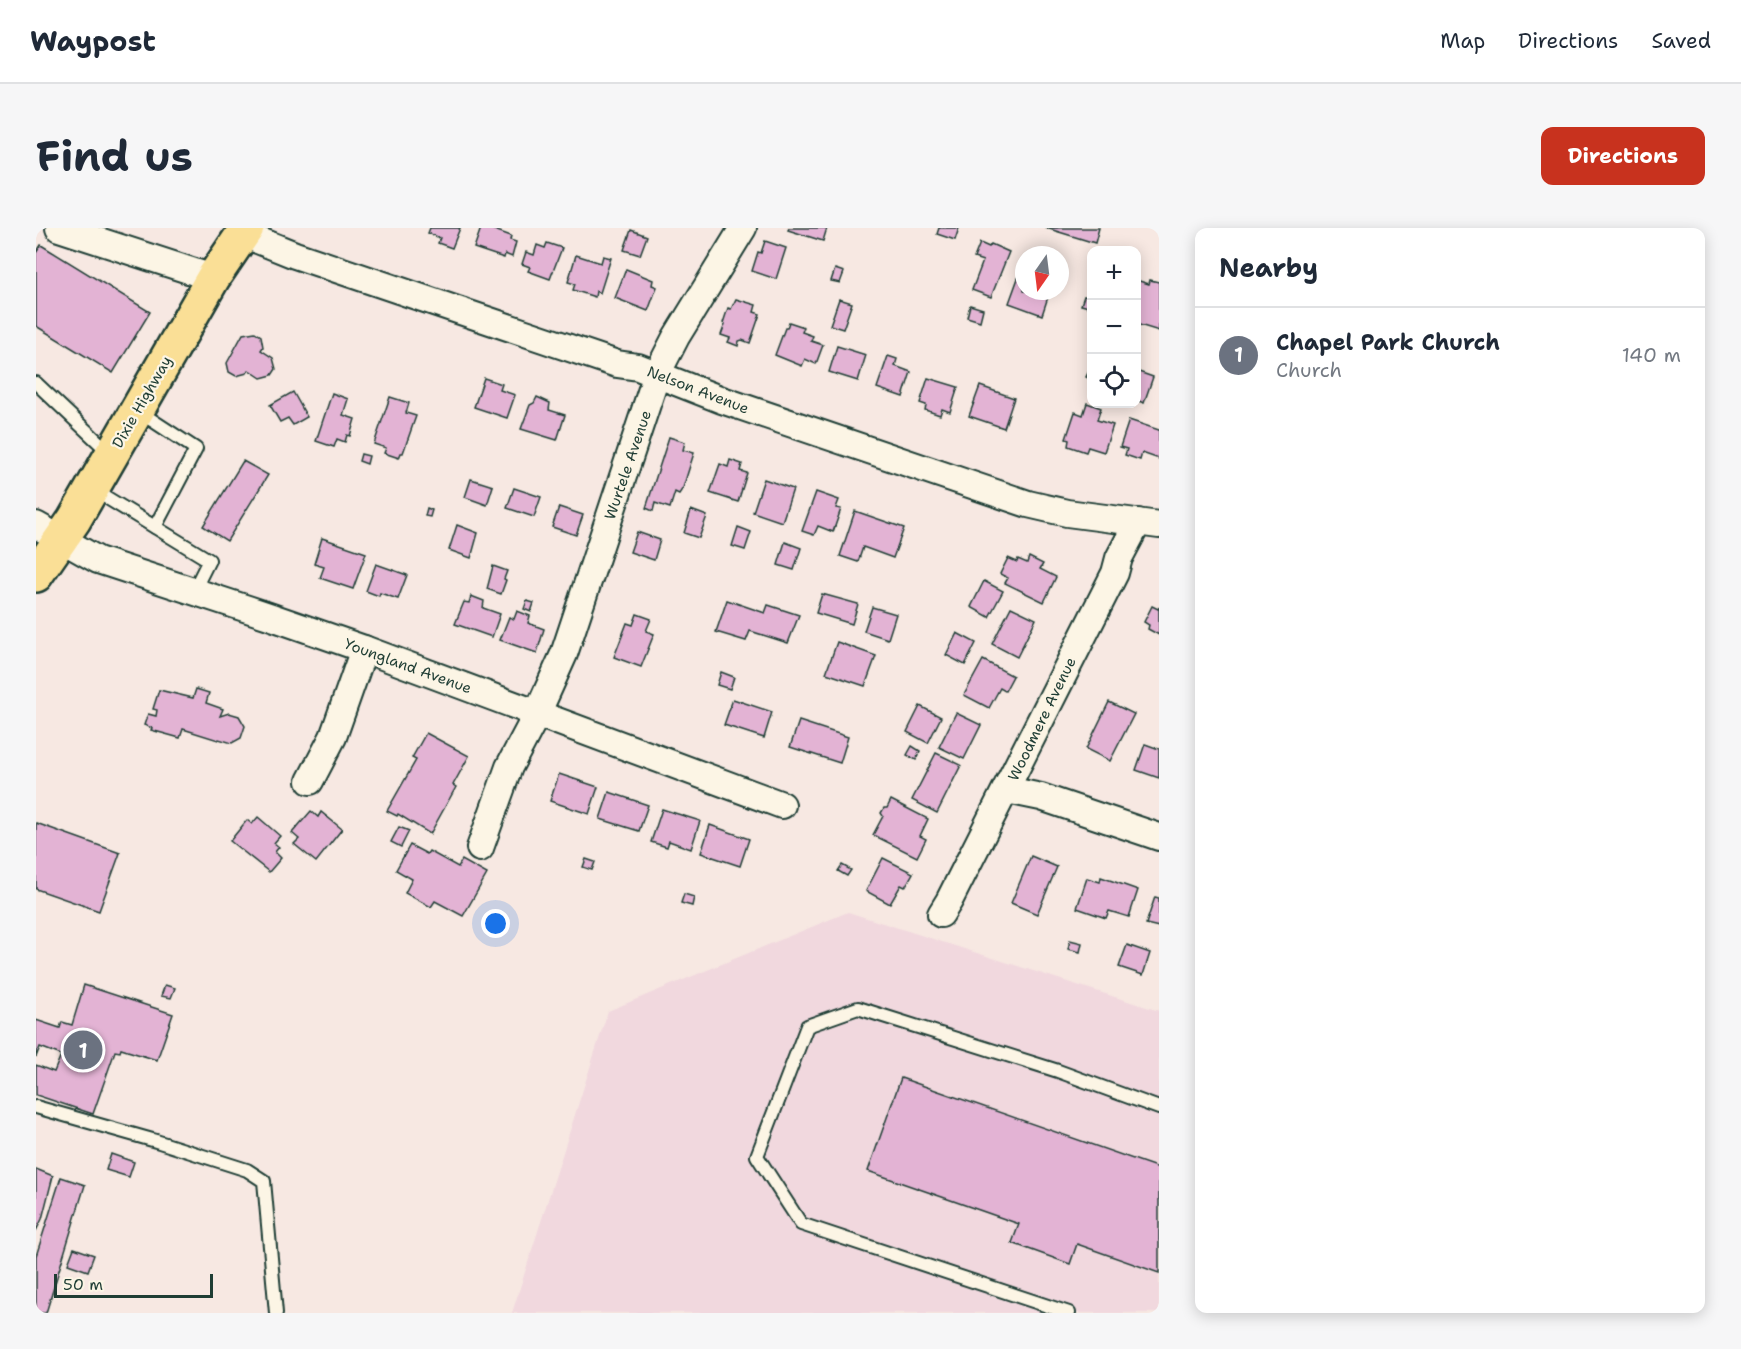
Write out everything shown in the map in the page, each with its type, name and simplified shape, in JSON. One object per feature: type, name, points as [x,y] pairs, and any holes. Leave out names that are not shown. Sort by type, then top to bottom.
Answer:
[{"type":"main road","name":"Dixie Highway","points":[[36,575],[49,532],[92,488],[213,278],[245,231]]},
{"type":"street","points":[[59,228],[213,278]]},
{"type":"street","name":"Wurtele Avenue","points":[[480,848],[509,768],[564,654],[657,374],[676,337],[743,228]]},
{"type":"street","name":"Nelson Avenue","points":[[245,231],[295,255],[617,364],[638,367],[722,400],[1029,504],[1067,513],[1148,523]]},
{"type":"street","name":"Woodmere Avenue","points":[[941,914],[1007,790],[1114,573],[1119,558],[1148,523]]},
{"type":"street","name":"Youngland Avenue","points":[[49,532],[98,561],[364,649],[782,805]]},
{"type":"street","points":[[309,781],[333,737],[364,649]]},
{"type":"street","points":[[1007,790],[1041,797],[1159,837]]},
{"type":"lane","points":[[36,383],[112,455]]},
{"type":"lane","points":[[137,411],[196,449],[155,526]]},
{"type":"lane","points":[[92,488],[209,560],[193,592]]},
{"type":"lane","points":[[1069,1313],[801,1224],[757,1156],[807,1026],[858,1008],[1058,1071],[1159,1108]]},
{"type":"lane","points":[[36,1107],[247,1170],[264,1181],[276,1313]]},
{"type":"shaded area","points":[[848,912],[1159,1011],[1159,1313],[512,1313],[608,1011]]},
{"type":"building","points":[[430,228],[460,228],[452,248],[438,243],[440,238],[428,233]]},
{"type":"building","points":[[481,228],[489,228],[511,236],[510,240],[516,242],[512,257],[505,254],[504,258],[474,248]]},
{"type":"building","points":[[789,228],[827,228],[823,241],[788,230]]},
{"type":"building","points":[[939,228],[959,228],[955,240],[937,234]]},
{"type":"building","points":[[1046,228],[1099,228],[1095,243]]},
{"type":"building","points":[[631,230],[647,236],[640,255],[624,250]]},
{"type":"building","points":[[765,241],[786,248],[776,279],[752,271],[758,252],[761,253]]},
{"type":"building","points":[[547,243],[562,248],[550,279],[528,271],[530,267],[522,264],[526,252],[534,255],[537,245],[545,248]]},
{"type":"building","points":[[980,243],[989,247],[991,244],[1009,252],[991,297],[972,290],[983,261],[974,258]]},
{"type":"building","points":[[41,245],[150,312],[113,373],[36,326],[36,253]]},
{"type":"building","points":[[576,255],[601,263],[603,256],[611,258],[600,293],[596,291],[595,297],[573,290],[575,284],[568,282]]},
{"type":"building","points":[[626,269],[653,280],[652,285],[657,287],[648,311],[615,298]]},
{"type":"building","points":[[835,269],[844,272],[840,283],[831,281]]},
{"type":"building","points":[[1150,280],[1159,282],[1159,331],[1141,326],[1141,282],[1149,284]]},
{"type":"building","points":[[1015,286],[1015,300],[1047,300],[1042,315],[1009,303]]},
{"type":"building","points":[[1084,296],[1087,297],[1087,306],[1081,305]]},
{"type":"building","points":[[736,299],[756,305],[754,312],[760,314],[750,343],[742,340],[739,341],[738,346],[728,342],[730,338],[721,335],[728,308],[731,309]]},
{"type":"building","points":[[839,299],[852,303],[843,329],[830,325]]},
{"type":"building","points":[[970,305],[983,309],[980,321],[967,317]]},
{"type":"building","points":[[789,322],[804,327],[802,332],[813,336],[811,341],[823,345],[816,364],[805,359],[802,366],[775,355]]},
{"type":"building","points":[[255,332],[261,336],[263,347],[261,350],[273,358],[276,369],[272,375],[261,378],[249,370],[247,373],[236,376],[229,372],[227,363],[243,334]]},
{"type":"building","points":[[837,346],[866,355],[858,381],[829,372]]},
{"type":"building","points":[[888,356],[897,359],[895,366],[911,372],[903,397],[877,388]]},
{"type":"building","points":[[1141,373],[1153,377],[1144,403],[1141,402]]},
{"type":"building","points":[[484,378],[502,384],[500,390],[515,395],[507,418],[474,407]]},
{"type":"building","points":[[928,378],[958,387],[950,412],[942,409],[940,415],[925,410],[926,405],[920,403]]},
{"type":"building","points":[[980,386],[1014,398],[1004,428],[969,416]]},
{"type":"building","points":[[293,392],[307,417],[293,425],[288,418],[280,422],[270,405]]},
{"type":"building","points":[[332,393],[348,399],[343,415],[355,419],[350,436],[347,435],[345,442],[337,439],[334,447],[316,441]]},
{"type":"building","points":[[390,397],[409,403],[406,413],[416,416],[403,453],[399,458],[384,453],[386,448],[374,444]]},
{"type":"building","points":[[537,397],[550,403],[549,410],[565,415],[557,440],[521,429],[530,405]]},
{"type":"building","points":[[1087,403],[1087,408],[1101,408],[1097,420],[1113,425],[1104,452],[1088,447],[1086,452],[1068,446],[1069,440],[1066,439],[1075,412],[1083,415]]},
{"type":"building","points":[[1129,420],[1159,430],[1159,459],[1142,453],[1140,460],[1125,455],[1127,449],[1120,447]]},
{"type":"building","points":[[669,437],[685,442],[683,450],[694,453],[683,488],[679,494],[675,492],[670,508],[655,503],[653,511],[646,508]]},
{"type":"building","points":[[361,454],[369,456],[367,464],[359,461]]},
{"type":"building","points":[[730,460],[742,464],[740,471],[747,473],[738,502],[710,493],[720,464],[728,467]]},
{"type":"building","points":[[243,461],[268,475],[227,541],[203,526]]},
{"type":"building","points":[[471,479],[493,486],[487,505],[465,497]]},
{"type":"building","points":[[764,479],[793,489],[782,522],[753,512]]},
{"type":"building","points":[[514,488],[541,497],[534,517],[507,508]]},
{"type":"building","points":[[816,492],[839,500],[836,508],[841,509],[833,532],[818,526],[814,535],[802,531]]},
{"type":"building","points":[[559,507],[583,515],[576,535],[552,527]]},
{"type":"building","points":[[427,508],[432,510],[430,517],[425,516]]},
{"type":"building","points":[[691,510],[707,516],[699,538],[684,533]]},
{"type":"building","points":[[855,511],[904,528],[893,558],[863,547],[858,562],[840,556]]},
{"type":"building","points":[[457,525],[478,533],[471,558],[449,550]]},
{"type":"building","points":[[738,527],[751,532],[745,550],[732,546]]},
{"type":"building","points":[[637,532],[660,540],[654,560],[630,552]]},
{"type":"building","points":[[322,538],[366,553],[353,589],[320,578],[324,567],[314,564]]},
{"type":"building","points":[[785,542],[801,548],[794,570],[778,565]]},
{"type":"building","points":[[1029,557],[1043,564],[1040,569],[1056,577],[1044,602],[1005,583],[1008,578],[1000,574],[1008,558],[1027,563]]},
{"type":"building","points":[[376,564],[407,575],[398,599],[366,591]]},
{"type":"building","points":[[493,566],[507,571],[501,594],[487,589]]},
{"type":"building","points":[[984,581],[1003,591],[989,617],[971,607]]},
{"type":"building","points":[[822,594],[858,604],[852,624],[816,613]]},
{"type":"building","points":[[471,596],[484,601],[483,608],[500,614],[492,637],[455,624],[464,602],[469,603]]},
{"type":"building","points":[[727,600],[765,613],[768,605],[799,615],[788,643],[750,631],[746,641],[716,632]]},
{"type":"building","points":[[527,601],[534,603],[531,612],[524,609]]},
{"type":"building","points":[[1152,606],[1158,609],[1159,607],[1159,635],[1148,629],[1149,625],[1144,622]]},
{"type":"building","points":[[872,607],[896,614],[888,639],[864,631]]},
{"type":"building","points":[[1011,607],[1036,619],[1017,657],[992,644]]},
{"type":"building","points":[[517,611],[530,616],[528,623],[544,629],[537,653],[500,640],[509,617],[514,619]]},
{"type":"building","points":[[637,614],[651,619],[646,631],[654,634],[641,667],[614,657],[627,623],[633,625]]},
{"type":"building","points":[[957,633],[976,643],[965,665],[946,655]]},
{"type":"building","points":[[837,642],[876,656],[865,686],[826,673]]},
{"type":"building","points":[[983,660],[1013,676],[1005,691],[1000,688],[989,708],[964,695]]},
{"type":"building","points":[[721,672],[734,677],[730,689],[717,685]]},
{"type":"building","points":[[196,689],[209,693],[206,703],[223,709],[220,716],[229,713],[239,716],[245,726],[241,738],[232,743],[183,729],[180,738],[151,730],[152,728],[144,725],[148,714],[156,716],[157,710],[153,709],[159,690],[193,698]]},
{"type":"building","points":[[733,699],[772,712],[764,738],[724,725]]},
{"type":"building","points":[[1109,702],[1134,714],[1110,761],[1086,749]]},
{"type":"building","points":[[920,706],[941,717],[928,743],[907,732]]},
{"type":"building","points":[[956,713],[981,725],[964,759],[939,747]]},
{"type":"building","points":[[799,721],[848,737],[840,763],[790,747]]},
{"type":"building","points":[[426,733],[469,756],[453,785],[456,787],[430,834],[398,814],[397,816],[387,811],[416,760],[412,758]]},
{"type":"building","points":[[1145,744],[1159,749],[1159,778],[1136,770]]},
{"type":"building","points":[[912,746],[920,751],[916,760],[907,755]]},
{"type":"building","points":[[936,753],[961,765],[937,813],[912,800]]},
{"type":"building","points":[[559,774],[598,787],[589,814],[550,801]]},
{"type":"building","points":[[609,792],[648,805],[639,831],[600,819]]},
{"type":"building","points":[[891,800],[928,819],[920,836],[926,839],[917,857],[873,835],[883,816],[881,813]]},
{"type":"building","points":[[662,809],[700,821],[691,849],[669,841],[667,847],[651,842]]},
{"type":"building","points":[[311,811],[318,817],[321,812],[342,829],[316,862],[294,844],[299,839],[292,833]]},
{"type":"building","points":[[258,817],[280,836],[274,843],[279,847],[275,852],[281,858],[269,872],[230,841],[247,820],[252,824]]},
{"type":"building","points":[[36,823],[120,853],[99,911],[36,889]]},
{"type":"building","points":[[710,825],[749,839],[740,866],[701,853]]},
{"type":"building","points":[[399,827],[409,831],[401,847],[391,842]]},
{"type":"building","points":[[410,845],[427,854],[429,851],[458,867],[462,860],[487,874],[463,916],[435,901],[431,907],[405,893],[412,879],[396,870]]},
{"type":"building","points":[[1031,856],[1057,867],[1037,914],[1011,903]]},
{"type":"building","points":[[883,858],[913,873],[905,887],[901,885],[890,904],[866,891]]},
{"type":"building","points":[[586,859],[595,862],[592,870],[583,867]]},
{"type":"building","points":[[842,865],[851,870],[847,876],[838,871]]},
{"type":"building","points":[[1101,877],[1138,890],[1129,917],[1109,911],[1106,918],[1077,908],[1087,878],[1100,882]]},
{"type":"building","points":[[684,894],[694,897],[692,906],[681,903]]},
{"type":"building","points":[[1155,897],[1159,898],[1159,927],[1146,924]]},
{"type":"building","points":[[1070,940],[1082,943],[1080,952],[1068,949]]},
{"type":"building","points":[[1127,945],[1150,953],[1143,975],[1119,967]]},
{"type":"building","points":[[84,985],[173,1014],[157,1060],[121,1049],[120,1052],[115,1051],[93,1114],[36,1095],[36,1065],[54,1072],[61,1055],[40,1047],[36,1057],[36,1020],[60,1028],[62,1022],[72,1025]]},
{"type":"building","points":[[165,985],[175,988],[171,998],[161,996]]},
{"type":"building","points":[[901,1078],[1159,1168],[1159,1273],[1077,1244],[1070,1264],[1012,1243],[1019,1224],[868,1171]]},
{"type":"building","points":[[111,1154],[134,1162],[129,1177],[106,1170]]},
{"type":"building","points":[[36,1169],[53,1176],[42,1219],[36,1231]]},
{"type":"building","points":[[61,1177],[85,1185],[46,1313],[36,1313],[36,1256]]},
{"type":"building","points":[[74,1248],[94,1255],[88,1271],[68,1264]]},
{"type":"place","name":"Chapel Park Church","points":[[83,1050]]}]
